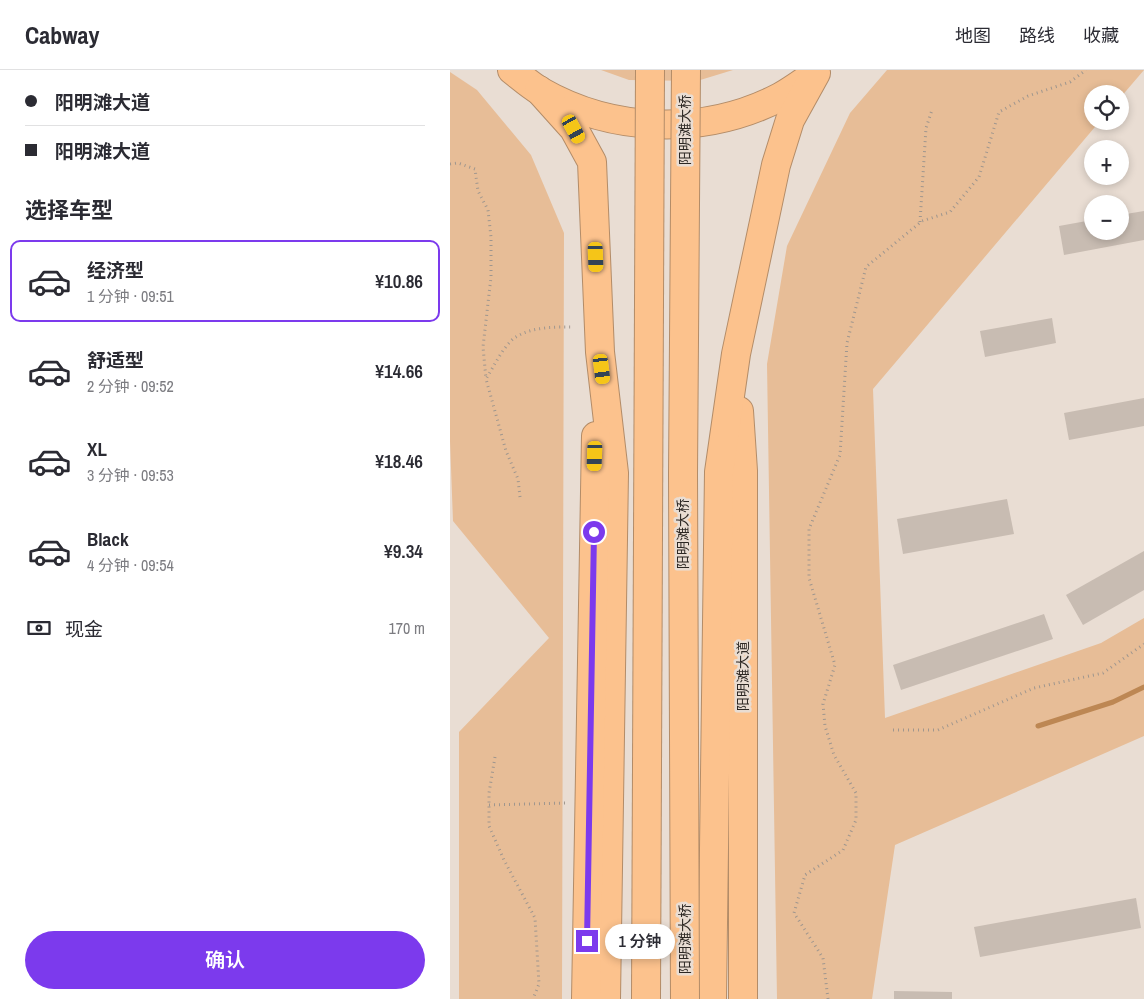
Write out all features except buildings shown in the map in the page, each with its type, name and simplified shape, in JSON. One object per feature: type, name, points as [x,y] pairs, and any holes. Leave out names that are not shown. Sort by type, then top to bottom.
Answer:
[{"type":"highway","points":[[512,70],[539,90],[577,109],[617,121],[659,125],[701,123],[742,113],[781,96],[818,72]]},
{"type":"highway","points":[[646,999],[650,70]]},
{"type":"highway","name":"阳明滩大桥","points":[[685,999],[683,464],[686,70]]},
{"type":"highway","points":[[712,999],[719,472],[736,354],[776,165],[790,120],[818,72]]},
{"type":"highway","points":[[539,90],[574,129],[592,162],[600,352],[614,473],[606,999]]},
{"type":"highway","points":[[586,999],[594,474],[600,352]]},
{"type":"highway","name":"阳明滩大道","points":[[736,354],[743,471],[743,999]]},
{"type":"path","points":[[828,999],[823,958],[794,913],[805,875],[843,850],[856,820],[856,793],[834,755],[825,726],[823,704],[835,665],[809,578],[809,529],[840,455],[847,343],[866,267],[920,222],[950,212],[979,178],[999,112],[1028,96],[1070,82],[1086,70]]},
{"type":"path","points":[[920,222],[926,128],[932,110]]},
{"type":"path","points":[[450,164],[458,163],[475,169],[478,191],[488,210],[491,237],[491,277],[483,347],[486,379],[506,451],[518,479],[520,497]]},
{"type":"path","points":[[486,379],[498,358],[513,340],[526,333],[549,328],[572,327]]},
{"type":"path","points":[[893,730],[938,730],[1034,688],[1103,673],[1144,644]]},
{"type":"path","points":[[495,757],[489,793],[489,826],[504,860],[535,918],[538,984],[533,999]]},
{"type":"path","points":[[489,805],[571,803]]},
{"type":"shaded area","points":[[601,70],[733,70],[697,81],[629,80]]},
{"type":"shaded area","points":[[887,70],[1144,70],[1129,88],[1129,85],[1084,85],[1084,130],[1092,130],[873,389],[885,718],[1101,643],[1144,618],[1144,736],[895,845],[872,999],[777,999],[767,364],[787,246],[850,113]]},
{"type":"shaded area","points":[[450,72],[477,90],[531,155],[564,233],[562,999],[459,999],[459,732],[549,638],[453,521],[450,441]]},
{"type":"waterway","points":[[1038,726],[1113,702],[1144,687]]},
{"type":"route","points":[[587,941],[594,532]]}]
